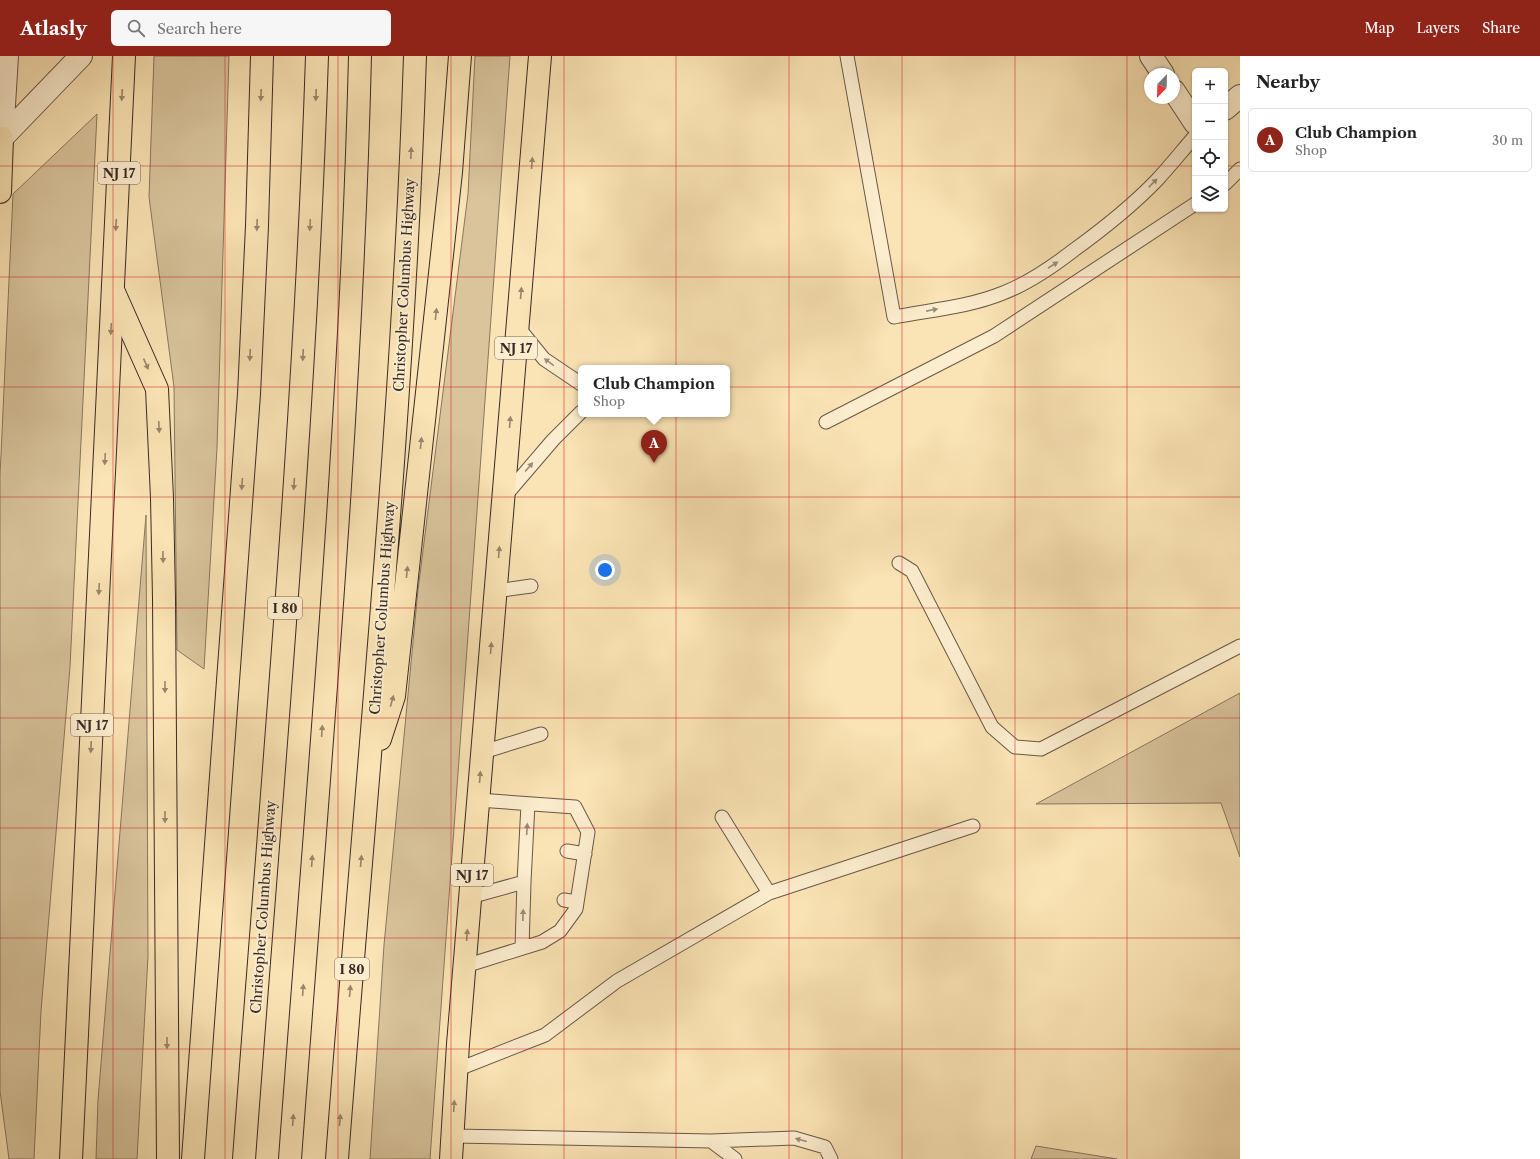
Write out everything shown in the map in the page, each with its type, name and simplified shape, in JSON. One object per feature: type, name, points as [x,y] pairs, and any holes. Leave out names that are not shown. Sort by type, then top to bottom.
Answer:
[{"type":"highway","name":"NJ 17","points":[[71,1159],[124,56]]},
{"type":"highway","points":[[193,1159],[248,394],[257,226],[262,56]]},
{"type":"highway","name":"Christopher Columbus Highway","points":[[244,1159],[300,415],[317,56]]},
{"type":"highway","points":[[290,1159],[345,407],[354,242],[360,56]]},
{"type":"highway","name":"Christopher Columbus Highway","points":[[337,1159],[398,402],[415,56]]},
{"type":"highway","points":[[368,779],[394,696],[451,172],[460,56]]},
{"type":"highway","name":"NJ 17","points":[[450,1159],[470,897],[540,56]]},
{"type":"highway","points":[[536,105],[543,56]]},
{"type":"highway","points":[[0,192],[1,139]]},
{"type":"highway","points":[[113,290],[157,388],[162,498],[164,598],[168,1159]]},
{"type":"street","points":[[1,139],[7,56]]},
{"type":"street","points":[[1,139],[81,56]]},
{"type":"street","points":[[1151,56],[1159,68]]},
{"type":"street","points":[[1228,106],[1240,96]]},
{"type":"street","points":[[1180,100],[1192,118]]},
{"type":"lane","points":[[847,56],[894,317],[981,300],[1002,294],[1029,280],[1058,262],[1108,225],[1156,180],[1192,139]]},
{"type":"lane","points":[[1228,181],[1240,169]]},
{"type":"lane","points":[[826,422],[994,336],[1192,206]]},
{"type":"lane","points":[[518,327],[544,359],[578,382]]},
{"type":"lane","points":[[504,497],[553,440],[578,415]]},
{"type":"lane","points":[[899,562],[912,571],[992,727],[1015,747],[1041,749],[1240,646]]},
{"type":"lane","points":[[496,591],[531,586]]},
{"type":"lane","points":[[483,752],[541,734]]},
{"type":"lane","points":[[465,966],[542,942],[560,931],[576,909],[588,832],[575,807],[478,800]]},
{"type":"lane","points":[[522,948],[532,849],[528,804]]},
{"type":"lane","points":[[722,817],[769,893]]},
{"type":"lane","points":[[456,1070],[545,1035],[617,981],[769,893],[973,826]]},
{"type":"lane","points":[[567,851],[585,854]]},
{"type":"lane","points":[[470,897],[527,891]]},
{"type":"lane","points":[[564,900],[577,902]]},
{"type":"lane","points":[[452,1136],[711,1141],[794,1138],[825,1147],[831,1159]]},
{"type":"lane","points":[[711,1141],[735,1159]]},
{"type":"shaded area","points":[[154,56],[229,56],[217,448],[204,669],[177,650],[174,387],[149,197]]},
{"type":"shaded area","points":[[475,56],[510,56],[430,1159],[370,1159],[384,945],[418,590],[468,194]]},
{"type":"shaded area","points":[[97,114],[70,667],[41,1011],[34,1159],[9,1159],[0,1091],[0,476],[13,194]]},
{"type":"shaded area","points":[[146,515],[148,956],[137,1159],[96,1159],[98,1100]]},
{"type":"shaded area","points":[[1240,693],[1240,857],[1221,803],[1036,804]]},
{"type":"shaded area","points":[[1036,1146],[1117,1159],[1031,1159]]},
{"type":"place","name":"Club Champion","points":[[654,463]]}]
